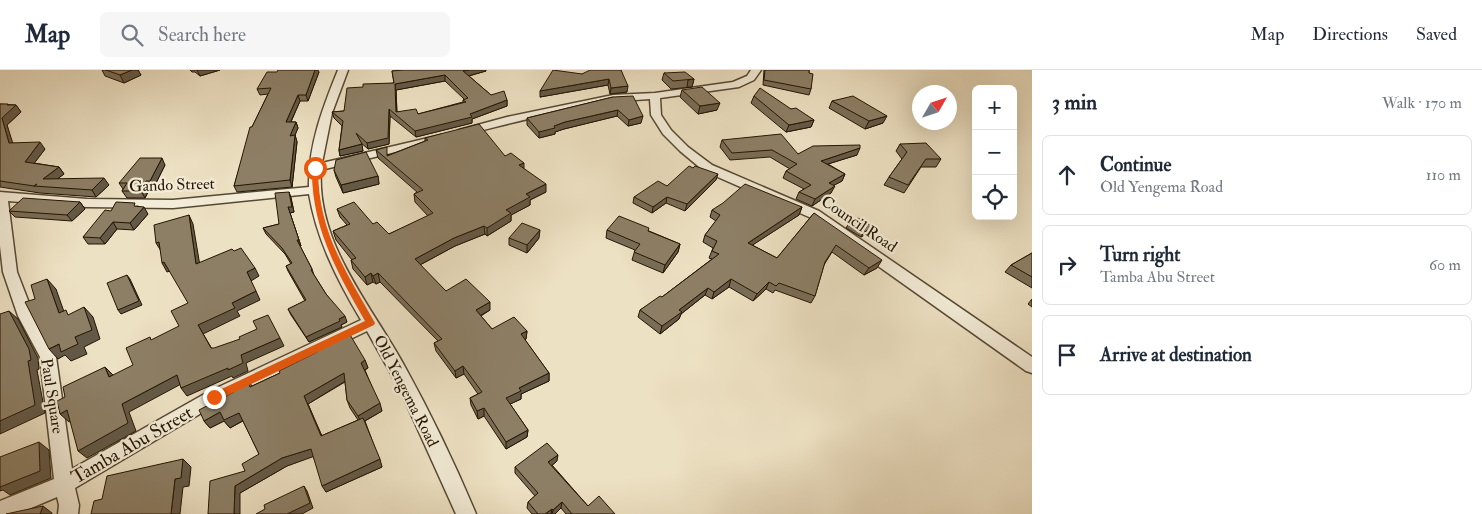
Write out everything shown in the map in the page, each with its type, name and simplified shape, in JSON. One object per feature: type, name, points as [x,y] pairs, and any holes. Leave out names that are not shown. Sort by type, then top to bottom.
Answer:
[{"type":"street","name":"Old Yengema Road","points":[[343,70],[326,114],[315,168],[315,190],[321,222],[341,272],[398,371],[466,514]]},
{"type":"street","points":[[315,168],[507,120],[613,98],[655,96],[735,85],[751,78],[756,70]]},
{"type":"street","name":"Council Road","points":[[655,96],[656,115],[667,132],[684,149],[708,168],[814,214],[1032,366]]},
{"type":"street","name":"Gando Street","points":[[0,196],[87,203],[173,204],[315,190]]},
{"type":"street","name":"Paul Square","points":[[0,196],[10,272],[26,316],[48,357],[64,484],[69,505],[68,514]]},
{"type":"street","name":"Tamba Abu Street","points":[[0,511],[64,484],[214,397],[370,323]]},
{"type":"building","points":[[106,70],[132,70],[120,75]]},
{"type":"building","points":[[278,70],[315,70],[306,95],[298,95],[286,122],[296,122],[290,136],[295,135],[290,180],[234,186],[250,127],[252,127],[271,88],[257,89],[267,72],[277,72]]},
{"type":"building","points":[[469,70],[463,71],[491,95],[504,91],[507,100],[470,114],[472,117],[415,131],[389,109],[388,138],[367,143],[356,133],[362,144],[339,150],[343,121],[332,112],[344,111],[347,88],[363,87],[363,84],[394,83],[392,71]],"holes":[[[445,75],[468,98],[463,100],[466,102],[418,114],[416,109],[396,112],[395,84]]]},
{"type":"building","points":[[553,70],[582,74],[590,70],[621,70],[628,86],[611,88],[609,79],[540,91]]},
{"type":"building","points":[[765,70],[809,70],[809,73],[813,74],[811,89],[764,80]]},
{"type":"building","points":[[685,72],[694,79],[673,81],[664,73]]},
{"type":"building","points":[[702,87],[720,103],[700,106],[682,90]]},
{"type":"building","points":[[760,88],[791,109],[796,108],[814,120],[789,125],[754,96]]},
{"type":"building","points":[[633,96],[643,116],[629,120],[618,110],[565,122],[554,126],[555,128],[539,132],[527,118],[613,97]]},
{"type":"building","points":[[853,96],[887,116],[869,121],[832,101]]},
{"type":"building","points":[[0,104],[16,105],[2,118],[9,143],[40,142],[25,162],[59,167],[43,179],[104,178],[92,190],[34,186],[0,181]]},
{"type":"building","points":[[479,124],[505,156],[511,153],[524,163],[519,165],[546,184],[526,194],[530,197],[506,210],[511,213],[487,228],[484,226],[454,238],[415,259],[446,291],[466,279],[490,302],[476,310],[492,329],[514,317],[527,331],[521,334],[549,373],[519,388],[521,391],[506,398],[528,430],[506,442],[484,408],[477,411],[470,398],[482,392],[463,366],[455,371],[434,343],[442,339],[378,273],[373,276],[371,273],[365,277],[351,260],[356,258],[333,231],[350,224],[337,209],[354,202],[373,224],[377,222],[389,234],[433,213],[414,194],[423,190],[376,150],[387,147],[387,156],[428,140],[425,138]]},
{"type":"building","points":[[781,134],[798,154],[813,146],[860,145],[860,148],[821,161],[845,174],[829,183],[835,186],[815,199],[799,192],[811,185],[786,171],[797,164],[772,150],[732,153],[722,140]]},
{"type":"building","points":[[926,143],[941,159],[926,159],[908,185],[889,177],[907,152],[900,144]]},
{"type":"building","points":[[366,152],[378,176],[341,185],[334,170],[336,160]]},
{"type":"building","points":[[140,158],[162,158],[150,181],[146,181],[141,191],[122,191],[127,183],[119,183]]},
{"type":"building","points":[[689,166],[693,168],[695,166],[718,174],[687,204],[667,197],[653,207],[634,197],[658,181],[667,186]]},
{"type":"building","points":[[745,184],[802,207],[748,243],[777,258],[814,213],[882,260],[869,268],[836,245],[825,262],[815,296],[779,283],[776,286],[769,282],[757,294],[731,279],[714,292],[708,288],[679,310],[682,312],[662,326],[640,310],[660,296],[662,297],[719,254],[712,251],[717,241],[705,235],[720,215],[712,210]]},
{"type":"building","points":[[289,192],[292,207],[288,207],[299,240],[297,240],[311,270],[326,294],[345,316],[339,319],[340,321],[306,337],[288,309],[306,300],[286,266],[292,263],[282,248],[263,228],[279,224],[275,193]]},
{"type":"building","points":[[23,198],[80,202],[67,215],[9,211]]},
{"type":"building","points":[[116,202],[135,203],[134,206],[144,207],[130,223],[113,222],[100,238],[83,237],[105,210],[111,211]]},
{"type":"building","points":[[189,215],[196,264],[232,249],[234,251],[241,248],[255,268],[247,272],[256,291],[232,303],[235,308],[198,325],[211,348],[240,339],[239,337],[257,329],[253,321],[268,315],[280,338],[241,355],[243,363],[228,370],[228,368],[181,388],[177,375],[122,404],[128,423],[78,451],[67,410],[60,414],[57,401],[65,397],[63,387],[105,367],[109,377],[133,365],[126,348],[150,337],[151,340],[179,326],[171,311],[188,303],[164,262],[162,263],[159,242],[156,243],[154,225]]},
{"type":"building","points":[[619,216],[649,228],[648,231],[680,244],[665,265],[634,252],[640,244],[607,230]]},
{"type":"building","points":[[858,218],[873,227],[863,233],[849,223]]},
{"type":"building","points":[[522,223],[540,230],[527,245],[509,238]]},
{"type":"building","points":[[1032,253],[1032,277],[1011,265]]},
{"type":"building","points":[[127,275],[139,301],[118,310],[107,283]]},
{"type":"building","points":[[47,279],[59,313],[66,310],[68,315],[84,307],[92,330],[75,337],[78,344],[61,352],[59,344],[49,349],[25,302],[35,299],[31,285]]},
{"type":"building","points":[[9,311],[29,349],[31,360],[28,361],[35,405],[0,421],[0,314]]},
{"type":"building","points":[[349,333],[365,360],[361,363],[380,403],[358,416],[347,400],[344,373],[304,396],[321,436],[363,418],[380,459],[322,486],[311,449],[282,458],[235,486],[234,514],[208,514],[210,481],[245,471],[242,464],[259,454],[239,413],[224,420],[220,412],[204,421],[199,410],[234,392],[233,388],[248,380],[250,387],[317,352],[315,349]]},
{"type":"building","points":[[39,442],[40,471],[0,487],[0,457]]},
{"type":"building","points":[[547,443],[558,455],[548,462],[588,506],[599,496],[615,514],[572,514],[562,502],[545,514],[538,514],[528,502],[538,493],[515,467]]},
{"type":"building","points":[[183,459],[181,478],[175,479],[171,514],[91,514],[94,501],[102,499],[107,476]]},
{"type":"building","points":[[304,486],[310,503],[287,514],[256,514],[265,509],[264,505]]},
{"type":"building","points":[[43,506],[40,514],[6,514]]},
{"type":"route","points":[[214,397],[370,323],[341,272],[321,222],[315,190],[315,168]]}]
